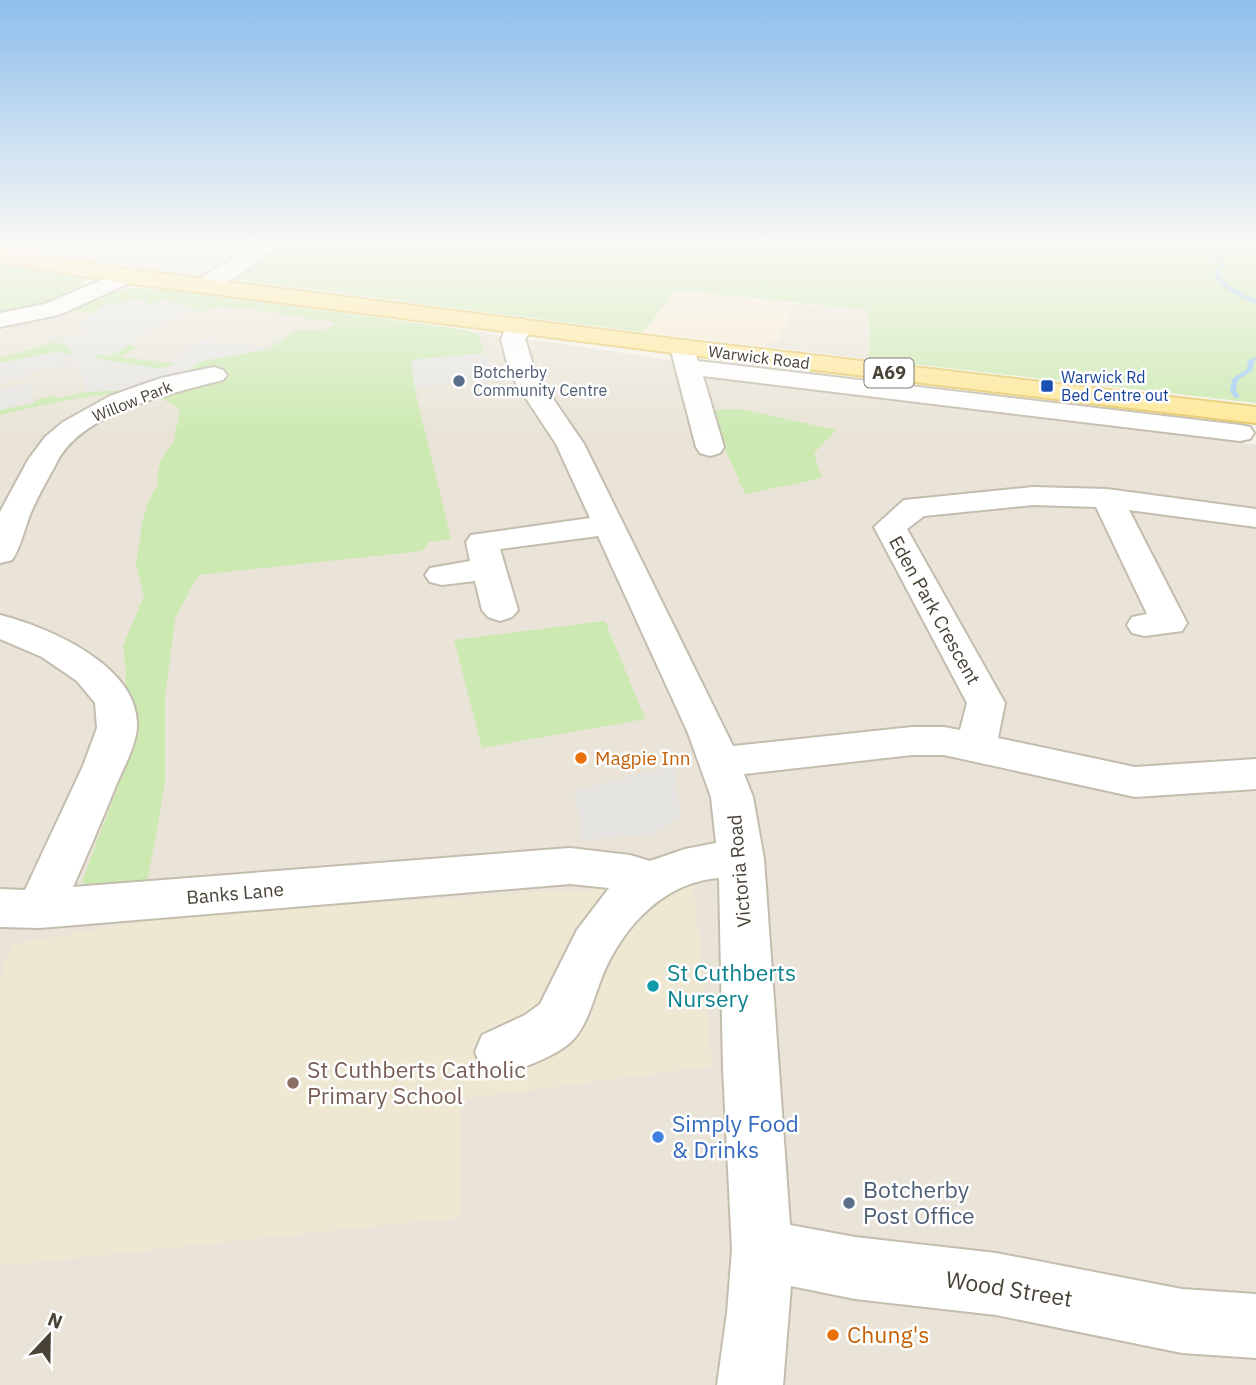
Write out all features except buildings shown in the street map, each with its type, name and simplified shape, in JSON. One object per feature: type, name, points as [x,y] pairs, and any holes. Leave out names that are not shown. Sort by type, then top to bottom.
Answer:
[{"type":"main road","name":"Warwick Road","points":[[369,307],[523,327],[685,357]]},
{"type":"street","points":[[0,320],[58,307]]},
{"type":"street","name":"Victoria Road","points":[[523,327],[516,331],[513,339],[523,374],[570,444],[670,652],[732,797],[741,859],[750,1069],[762,1250],[760,1313],[750,1385]]},
{"type":"street","points":[[685,357],[710,447]]},
{"type":"street","name":"Warwick Road","points":[[685,357],[1248,424]]},
{"type":"street","name":"Willow Park","points":[[0,553],[19,505],[42,461],[73,429],[102,410],[149,391],[214,375]]},
{"type":"street","name":"Eden Park Crescent","points":[[976,746],[986,703],[890,527],[915,507],[1033,496],[1107,498],[1256,518]]},
{"type":"street","points":[[1107,498],[1169,623],[1145,625]]},
{"type":"street","points":[[442,575],[482,542],[609,525]]},
{"type":"street","points":[[482,542],[500,610]]},
{"type":"street","name":"Banks Lane","points":[[0,626],[46,644],[81,665],[107,691],[114,703],[117,728],[104,766],[20,908]]},
{"type":"street","points":[[719,762],[912,741],[944,741],[1135,782],[1256,774]]},
{"type":"street","points":[[502,1052],[555,1024],[607,922],[624,901],[651,879],[700,861],[741,859]]},
{"type":"street","name":"Banks Lane","points":[[20,908],[570,866],[630,873],[651,879]]},
{"type":"street","name":"Wood Street","points":[[762,1250],[855,1268],[996,1284],[1182,1321],[1256,1326]]},
{"type":"shaded area","points":[[74,307],[294,307],[1256,445],[1256,1385],[0,1385],[0,319],[48,317]]},
{"type":"shaded area","points":[[101,307],[193,307],[109,356],[97,354],[95,358],[159,369],[177,365],[167,362],[202,339],[270,349],[202,361],[174,378],[125,390],[85,392],[82,383],[85,382],[77,365],[28,372],[29,377],[0,383],[0,363],[63,351],[69,355],[73,354],[74,351],[68,349],[67,345],[55,342],[72,335],[84,334],[86,329],[79,323]]},
{"type":"shaded area","points":[[663,307],[794,307],[778,340],[761,346],[643,332]]},
{"type":"shaded area","points":[[794,307],[867,310],[871,334],[868,359],[761,346],[778,340]]},
{"type":"shaded area","points":[[484,353],[497,379],[415,388],[411,360]]},
{"type":"shaded area","points":[[31,384],[34,403],[0,410],[0,389]]},
{"type":"shaded area","points":[[674,765],[680,817],[654,834],[583,840],[574,791]]},
{"type":"shaded area","name":"St Cuthberts Catholic Primary School","points":[[693,883],[712,1066],[462,1099],[462,1217],[0,1266],[0,978],[11,945],[169,916]]},
{"type":"green space","points":[[0,307],[45,307],[36,310],[0,319]]},
{"type":"green space","points":[[102,307],[94,314],[73,311],[73,308]]},
{"type":"green space","points":[[175,307],[292,307],[467,330],[479,335],[484,353],[411,360],[417,399],[451,539],[429,542],[422,551],[198,575],[175,619],[165,698],[165,784],[148,878],[132,889],[93,894],[82,881],[119,784],[126,672],[123,646],[144,596],[136,564],[142,524],[148,502],[158,484],[161,459],[173,443],[180,411],[165,400],[144,395],[120,394],[67,400],[0,415],[0,410],[34,403],[34,400],[55,395],[57,398],[85,392],[125,390],[183,374],[202,361],[269,349],[294,330],[326,330],[336,323],[245,308],[213,307],[206,312],[194,310],[193,307]]},
{"type":"green space","points":[[445,307],[663,307],[643,332]]},
{"type":"green space","points":[[835,307],[1256,307],[1256,403],[868,359],[871,334],[867,310]]},
{"type":"green space","points":[[55,342],[67,345],[73,353],[69,355],[62,351],[0,363],[0,358]]},
{"type":"green space","points":[[128,345],[137,346],[121,357],[179,364],[159,369],[95,358],[97,354],[109,356]]},
{"type":"green space","points":[[742,409],[836,430],[814,453],[822,478],[745,494],[708,410]]},
{"type":"green space","points":[[605,621],[645,719],[482,748],[454,640]]},
{"type":"waterway","points":[[1237,397],[1233,391],[1235,379],[1250,370],[1251,361],[1256,358]]},
{"type":"place","name":"Botcherby Community Centre","points":[[459,381]]},
{"type":"place","name":"Warwick Rd Bed Centre out","points":[[1047,386]]},
{"type":"place","name":"Magpie Inn","points":[[581,758]]},
{"type":"place","name":"St Cuthberts Nursery","points":[[653,986]]},
{"type":"place","name":"St Cuthberts Catholic Primary School","points":[[293,1083]]},
{"type":"place","name":"Simply Food & Drinks","points":[[658,1137]]},
{"type":"place","name":"Botcherby Post Office","points":[[849,1203]]},
{"type":"place","name":"Chung's","points":[[833,1335]]}]
